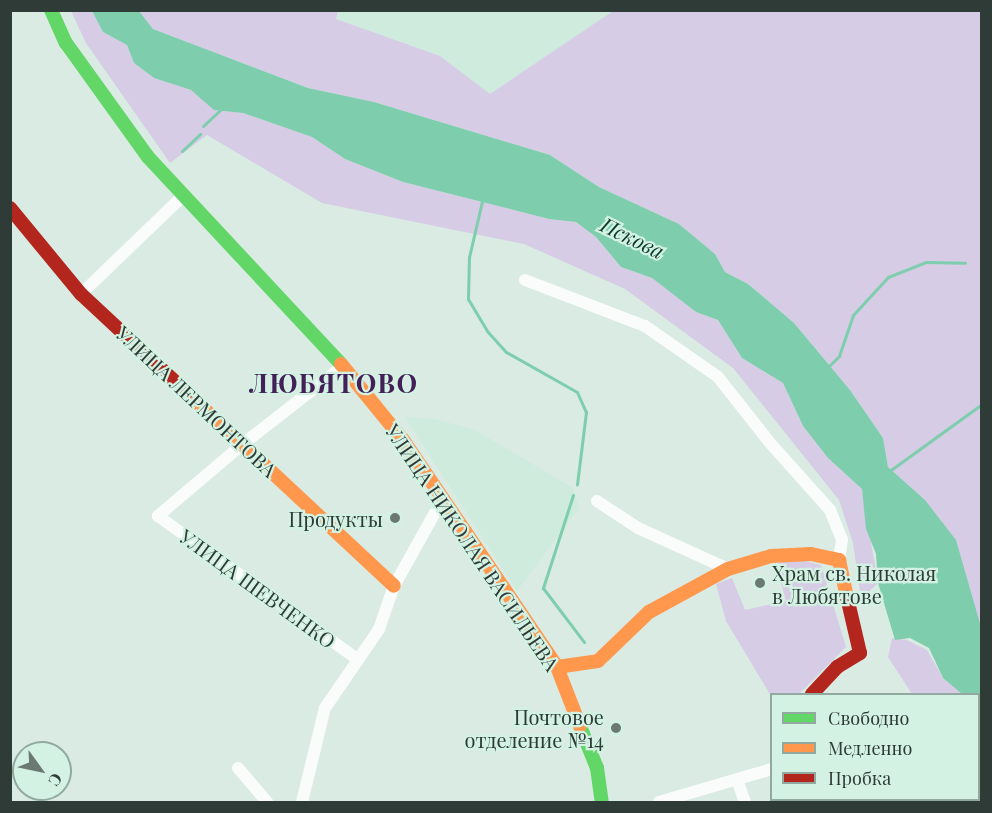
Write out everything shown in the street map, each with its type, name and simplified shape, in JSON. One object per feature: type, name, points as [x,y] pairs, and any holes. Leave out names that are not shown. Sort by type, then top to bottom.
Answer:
[{"type":"street","name":"УЛИЦА НИКОЛАЯ ВАСИЛЬЕВА","points":[[51,10],[66,43],[148,158],[343,366],[403,440],[557,668],[591,749],[602,802]]},
{"type":"street","points":[[81,294],[184,195]]},
{"type":"street","name":"УЛИЦА ЛЕРМОНТОВА","points":[[10,208],[81,294],[394,586]]},
{"type":"street","points":[[525,280],[645,326],[718,377],[771,444],[830,510],[842,539],[839,560],[861,653],[837,667],[813,693]]},
{"type":"street","points":[[243,443],[343,366]]},
{"type":"street","name":"УЛИЦА ШЕВЧЕНКО","points":[[243,443],[158,516],[357,659]]},
{"type":"street","points":[[302,802],[325,708],[379,629],[394,586],[442,500]]},
{"type":"street","points":[[597,501],[638,528],[728,569]]},
{"type":"street","points":[[557,668],[598,661],[649,612],[728,569],[797,553],[839,560]]},
{"type":"street","points":[[238,768],[267,802]]},
{"type":"street","points":[[659,802],[770,770]]},
{"type":"street","points":[[737,780],[746,802]]},
{"type":"shaded area","points":[[338,10],[613,11],[490,94],[440,56],[336,19]]},
{"type":"shaded area","points":[[71,11],[92,11],[103,32],[127,45],[134,63],[154,78],[191,90],[215,110],[243,113],[312,137],[345,159],[403,182],[549,219],[576,222],[596,237],[621,267],[652,278],[696,312],[718,320],[742,358],[783,383],[803,426],[828,458],[862,489],[878,583],[861,599],[853,543],[839,500],[733,368],[625,289],[524,244],[322,203],[207,135],[170,163],[86,43]]},
{"type":"shaded area","points":[[139,11],[338,11],[336,19],[440,56],[490,94],[613,11],[981,11],[981,627],[925,500],[888,467],[883,438],[850,390],[794,323],[748,284],[725,272],[715,254],[679,224],[599,187],[550,155],[374,102],[308,88],[153,29]]},
{"type":"shaded area","points":[[405,417],[435,419],[475,430],[573,488],[579,508],[517,591]]},
{"type":"shaded area","points":[[793,558],[821,565],[846,647],[800,693],[770,694],[726,621],[716,584],[732,578],[745,610],[786,601],[776,564]]},
{"type":"shaded area","points":[[892,638],[907,640],[927,650],[943,678],[961,693],[911,693],[888,657]]},
{"type":"shaded area","points":[[980,760],[981,802],[975,802],[980,801]]},
{"type":"water","name":"Пскова","points":[[92,11],[139,11],[153,29],[308,88],[374,102],[550,155],[599,187],[679,224],[715,254],[725,272],[748,284],[794,323],[850,390],[883,438],[888,467],[925,500],[956,540],[981,627],[981,723],[980,693],[961,693],[943,678],[929,648],[910,638],[895,640],[878,583],[876,554],[866,529],[862,489],[828,458],[803,426],[783,383],[742,358],[718,320],[696,312],[652,278],[621,267],[596,237],[576,222],[549,219],[403,182],[345,159],[312,137],[243,113],[214,110],[191,90],[154,78],[134,63],[127,45],[103,32]]},
{"type":"waterway","points":[[203,126],[222,108]]},
{"type":"waterway","points":[[182,151],[200,134]]},
{"type":"waterway","points":[[483,197],[469,257],[468,299],[487,331],[506,352],[577,392],[586,412],[577,484]]},
{"type":"waterway","points":[[828,367],[839,356],[853,315],[888,277],[926,262],[965,263]]},
{"type":"waterway","points":[[888,472],[982,404]]},
{"type":"waterway","points":[[573,495],[543,588],[584,642]]},
{"type":"traffic: fast","points":[[51,10],[66,43],[148,157],[341,364]]},
{"type":"traffic: fast","points":[[580,726],[597,768],[602,802]]},
{"type":"traffic: slow","points":[[341,364],[403,440],[557,667],[580,726]]},
{"type":"traffic: slow","points":[[186,392],[394,586]]},
{"type":"traffic: slow","points":[[557,667],[598,661],[649,612],[728,569],[771,556],[811,554],[839,560],[847,597]]},
{"type":"traffic: jam","points":[[10,208],[81,294],[186,392]]},
{"type":"traffic: jam","points":[[813,693],[837,667],[860,653],[847,597]]},
{"type":"place","name":"Продукты","points":[[395,518]]},
{"type":"place","name":"Храм св. Николая в Любятове","points":[[760,583]]},
{"type":"place","name":"Почтовое отделение №14","points":[[616,728]]},
{"type":"district","name":"ЛЮБЯТОВО","points":[[334,383]]}]
